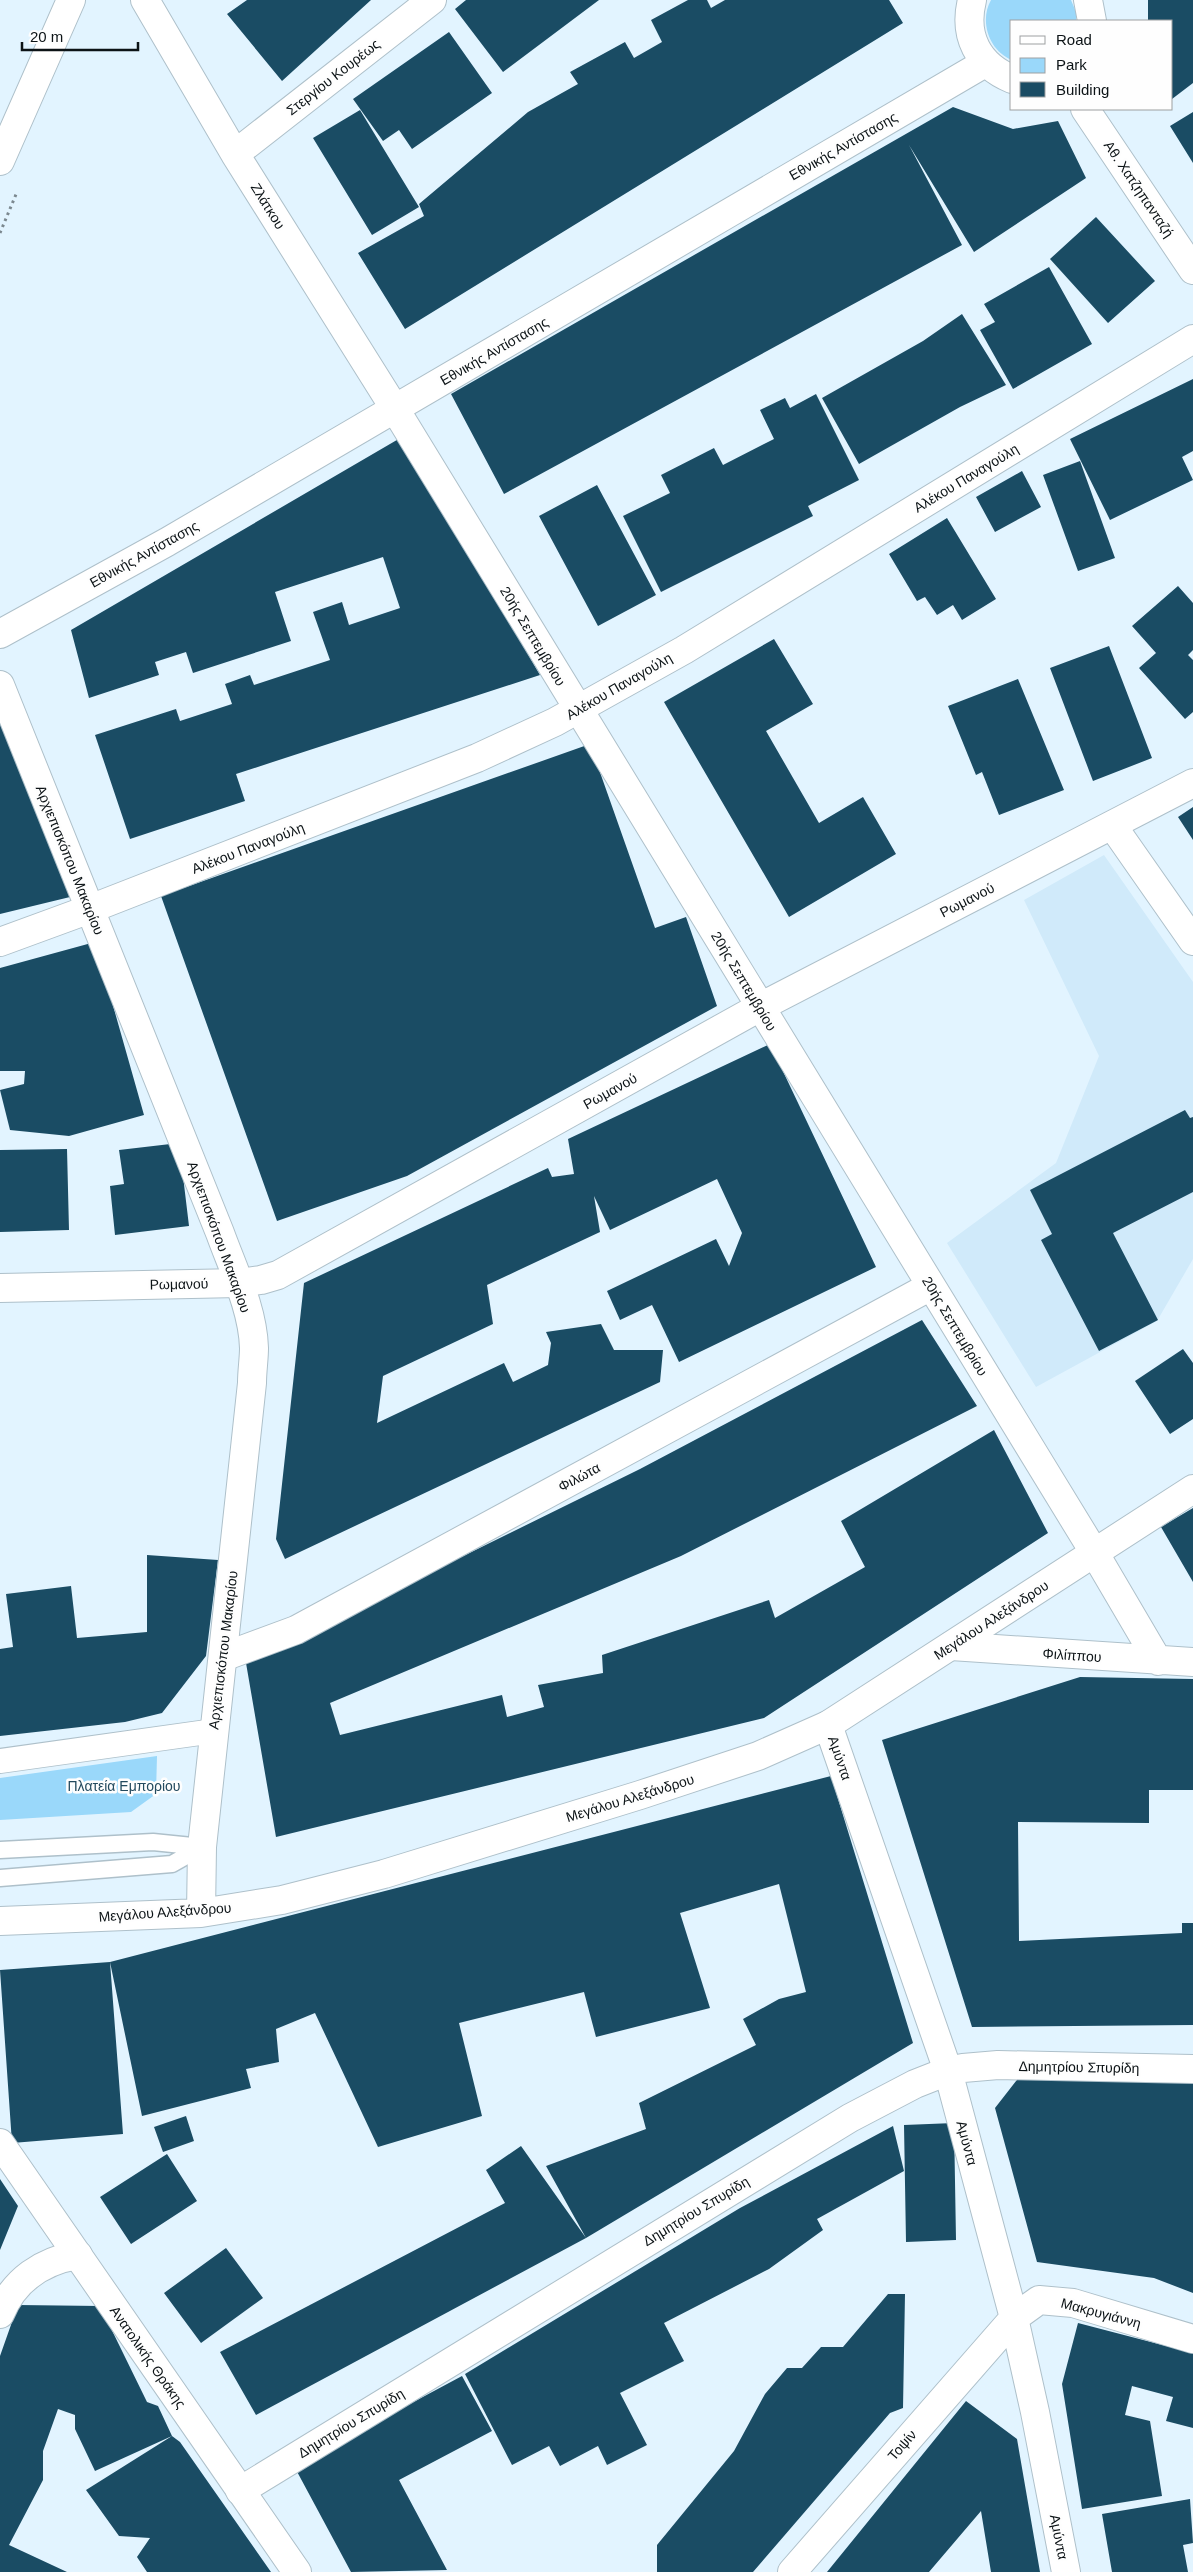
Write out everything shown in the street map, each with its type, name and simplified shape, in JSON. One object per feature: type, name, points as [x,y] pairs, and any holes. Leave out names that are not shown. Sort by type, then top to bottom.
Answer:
[{"type":"street","points":[[0,161],[71,0]]},
{"type":"street","name":"Ζλάτκου","points":[[145,0],[235,154],[395,409]]},
{"type":"street","name":"Στεργίου Κουρέως","points":[[235,154],[432,0]]},
{"type":"street","points":[[972,0],[969,12],[971,39],[985,62],[998,74],[1010,78]]},
{"type":"street","points":[[1088,0],[1092,20]]},
{"type":"street","name":"Εθνικής Αντίστασης","points":[[0,634],[166,542],[985,62]]},
{"type":"street","name":"Αθ. Χατζηπανταζή","points":[[1086,110],[1193,270]]},
{"type":"street","name":"Αλέκου Παναγούλη","points":[[0,942],[90,909],[477,758],[578,711],[684,650],[1193,339]]},
{"type":"street","name":"20ής Σεπτεμβρίου","points":[[395,409],[1094,1552],[1158,1661]]},
{"type":"street","name":"Αρχιεπισκόπου Μακαρίου","points":[[0,685],[238,1283],[251,1325],[254,1347],[224,1657],[214,1730],[202,1847],[201,1912]]},
{"type":"street","name":"Ρωμανού","points":[[0,1288],[238,1283],[261,1280],[294,1268],[760,1007],[1193,783]]},
{"type":"street","points":[[1112,825],[1193,941]]},
{"type":"street","name":"Φιλώτα","points":[[224,1657],[296,1630],[931,1286]]},
{"type":"street","name":"Μεγάλου Αλεξάνδρου","points":[[0,1921],[201,1912],[385,1882],[791,1743],[828,1725],[1193,1489]]},
{"type":"street","name":"Φιλίππου","points":[[951,1646],[1193,1662]]},
{"type":"street","name":"Αμύντα","points":[[828,1725],[948,2071],[1014,2318],[1035,2412],[1066,2572]]},
{"type":"street","points":[[0,1761],[214,1730]]},
{"type":"street","name":"Δημητρίου Σπυρίδη","points":[[240,2491],[895,2092],[948,2071],[998,2065],[1193,2069]]},
{"type":"street","name":"Ανατολικής Θράκης","points":[[0,2143],[297,2572]]},
{"type":"street","points":[[0,2314],[8,2296],[30,2273],[59,2258],[78,2255]]},
{"type":"street","name":"Μακρυγιάννη","points":[[1014,2318],[1039,2300],[1052,2300],[1073,2304],[1193,2339]]},
{"type":"street","name":"Τοψίν","points":[[792,2572],[1014,2318]]},
{"type":"lane","points":[[0,1850],[153,1842],[202,1847]]},
{"type":"lane","points":[[0,1878],[172,1864],[202,1847]]},
{"type":"shaded area","points":[[1104,855],[1193,982],[1193,1259],[1157,1321],[1036,1387],[947,1243],[1056,1163],[1099,1056],[1024,900]]},
{"type":"green space","points":[[991,0],[1071,0],[1076,12],[1076,20],[1010,20],[1010,59],[997,50],[988,34],[986,17]]},
{"type":"green space","name":"Πλατεία Εμπορίου","points":[[157,1756],[156,1794],[131,1812],[0,1820],[0,1778]]},
{"type":"building","points":[[247,0],[371,0],[282,81],[227,14]]},
{"type":"building","points":[[466,0],[599,0],[503,72],[455,9]]},
{"type":"building","points":[[688,0],[707,0],[711,8],[725,0],[889,0],[903,23],[405,329],[358,253],[424,216],[419,204],[528,112],[578,84],[570,72],[625,42],[634,58],[662,42],[651,20]]},
{"type":"building","points":[[1148,0],[1193,0],[1193,83],[1173,98],[1173,20],[1148,20]]},
{"type":"building","points":[[449,32],[492,93],[412,149],[399,130],[383,141],[353,99]]},
{"type":"building","points":[[953,107],[1013,129],[1058,121],[1086,178],[974,252],[909,145],[962,245],[504,494],[451,394]]},
{"type":"building","points":[[360,110],[419,207],[372,235],[313,138]]},
{"type":"building","points":[[1193,112],[1193,163],[1170,126]]},
{"type":"building","points":[[1096,217],[1155,281],[1108,323],[1050,259]]},
{"type":"building","points":[[1049,267],[1092,344],[1013,389],[980,330],[995,322],[984,304]]},
{"type":"building","points":[[962,314],[1006,385],[960,407],[859,464],[822,398],[923,341]]},
{"type":"building","points":[[1193,379],[1193,451],[1182,457],[1193,480],[1110,520],[1070,439]]},
{"type":"building","points":[[816,394],[859,480],[808,506],[813,516],[661,592],[623,516],[670,493],[661,475],[714,448],[723,465],[774,439],[760,410],[785,398],[790,408]]},
{"type":"building","points":[[402,437],[540,675],[236,774],[245,801],[130,839],[95,735],[176,709],[180,721],[232,704],[225,684],[250,675],[254,685],[330,660],[313,612],[342,602],[349,625],[400,608],[383,557],[275,592],[291,641],[193,673],[186,652],[155,662],[159,675],[89,698],[71,630]]},
{"type":"building","points":[[1080,461],[1115,558],[1078,571],[1043,475]]},
{"type":"building","points":[[1022,471],[1041,507],[995,532],[976,497]]},
{"type":"building","points":[[597,485],[656,595],[598,626],[539,516]]},
{"type":"building","points":[[947,518],[996,599],[962,620],[953,605],[937,615],[925,597],[917,601],[889,554]]},
{"type":"building","points":[[1178,586],[1193,603],[1193,650],[1188,655],[1193,660],[1193,712],[1185,719],[1139,668],[1156,653],[1132,626]]},
{"type":"building","points":[[774,639],[813,704],[766,731],[819,823],[863,797],[896,854],[789,917],[664,702]]},
{"type":"building","points":[[1109,646],[1152,758],[1093,781],[1050,668]]},
{"type":"building","points":[[1018,679],[1064,790],[999,815],[982,772],[976,775],[948,706]]},
{"type":"building","points":[[0,719],[70,897],[0,914]]},
{"type":"building","points":[[590,744],[655,928],[686,917],[717,1006],[407,1176],[277,1221],[161,896]]},
{"type":"building","points":[[1193,807],[1193,840],[1178,817]]},
{"type":"building","points":[[95,942],[144,1115],[69,1136],[10,1130],[0,1090],[24,1084],[25,1071],[0,1071],[0,968]]},
{"type":"building","points":[[770,1044],[876,1267],[679,1362],[652,1305],[620,1320],[607,1291],[716,1239],[729,1266],[742,1233],[717,1179],[610,1230],[594,1196],[600,1232],[487,1285],[493,1324],[383,1376],[377,1423],[504,1363],[513,1382],[548,1365],[551,1343],[546,1332],[601,1324],[614,1350],[663,1350],[660,1382],[285,1559],[276,1539],[304,1283],[548,1168],[552,1177],[574,1174],[568,1139]]},
{"type":"building","points":[[1185,1110],[1190,1118],[1193,1117],[1193,1192],[1113,1233],[1158,1320],[1099,1351],[1041,1240],[1052,1234],[1030,1190]]},
{"type":"building","points":[[179,1143],[189,1226],[115,1235],[110,1186],[124,1184],[119,1150]]},
{"type":"building","points":[[67,1149],[69,1230],[0,1232],[0,1150]]},
{"type":"building","points":[[922,1320],[977,1406],[681,1556],[330,1703],[340,1735],[502,1695],[507,1717],[544,1707],[538,1685],[603,1673],[602,1655],[769,1600],[775,1618],[865,1567],[841,1521],[994,1430],[1048,1533],[764,1718],[276,1837],[246,1663],[640,1469]]},
{"type":"building","points":[[1183,1349],[1193,1363],[1193,1419],[1170,1434],[1135,1381]]},
{"type":"building","points":[[1193,1508],[1193,1582],[1161,1527]]},
{"type":"building","points":[[147,1555],[218,1560],[206,1656],[162,1713],[125,1722],[0,1736],[0,1649],[13,1647],[6,1594],[71,1586],[77,1638],[147,1632]]},
{"type":"building","points":[[1080,1677],[1193,1679],[1193,1790],[1149,1790],[1149,1823],[1018,1822],[1019,1941],[1182,1933],[1182,1923],[1193,1923],[1193,2025],[972,2027],[882,1740]]},
{"type":"building","points":[[831,1776],[913,2043],[586,2238],[546,2166],[646,2129],[639,2103],[756,2045],[743,2019],[779,1999],[806,1992],[779,1884],[680,1913],[710,2008],[596,2037],[584,1992],[459,2023],[482,2116],[378,2147],[315,2013],[276,2029],[279,2062],[246,2069],[251,2088],[142,2116],[110,1962]]},
{"type":"building","points":[[110,1962],[123,2134],[12,2143],[0,1970]]},
{"type":"building","points":[[1020,2076],[1193,2080],[1193,2293],[1154,2278],[1037,2262],[995,2108]]},
{"type":"building","points":[[186,2116],[194,2141],[163,2152],[154,2127]]},
{"type":"building","points":[[954,2123],[956,2240],[906,2242],[904,2125]]},
{"type":"building","points":[[893,2126],[904,2171],[817,2219],[823,2230],[769,2269],[664,2323],[684,2361],[620,2393],[647,2445],[607,2465],[598,2446],[560,2466],[549,2446],[512,2465],[465,2374],[740,2208]]},
{"type":"building","points":[[521,2146],[586,2238],[256,2415],[220,2352],[505,2203],[486,2170]]},
{"type":"building","points":[[167,2154],[197,2201],[131,2244],[100,2197]]},
{"type":"building","points":[[0,2179],[18,2206],[0,2250]]},
{"type":"building","points":[[226,2248],[263,2298],[201,2343],[164,2293]]},
{"type":"building","points":[[888,2294],[905,2294],[903,2408],[890,2413],[753,2572],[657,2572],[657,2545],[734,2451],[765,2394],[787,2368],[802,2368],[821,2347],[843,2347]]},
{"type":"building","points":[[18,2305],[100,2306],[147,2402],[158,2406],[172,2436],[95,2471],[75,2429],[75,2415],[58,2409],[43,2451],[43,2480],[9,2545],[67,2572],[0,2572],[0,2356]]},
{"type":"building","points":[[1078,2323],[1193,2353],[1193,2428],[1166,2421],[1173,2397],[1132,2386],[1125,2415],[1150,2421],[1162,2496],[1082,2509],[1062,2384]]},
{"type":"building","points":[[462,2376],[492,2431],[399,2480],[447,2570],[351,2572],[294,2466]]},
{"type":"building","points":[[966,2401],[1017,2439],[1040,2572],[991,2572],[981,2511],[929,2572],[827,2572]]},
{"type":"building","points":[[172,2436],[180,2442],[271,2572],[147,2572],[137,2557],[150,2538],[119,2536],[86,2490]]},
{"type":"building","points":[[1190,2499],[1193,2543],[1183,2545],[1188,2572],[1112,2572],[1102,2514]]}]
